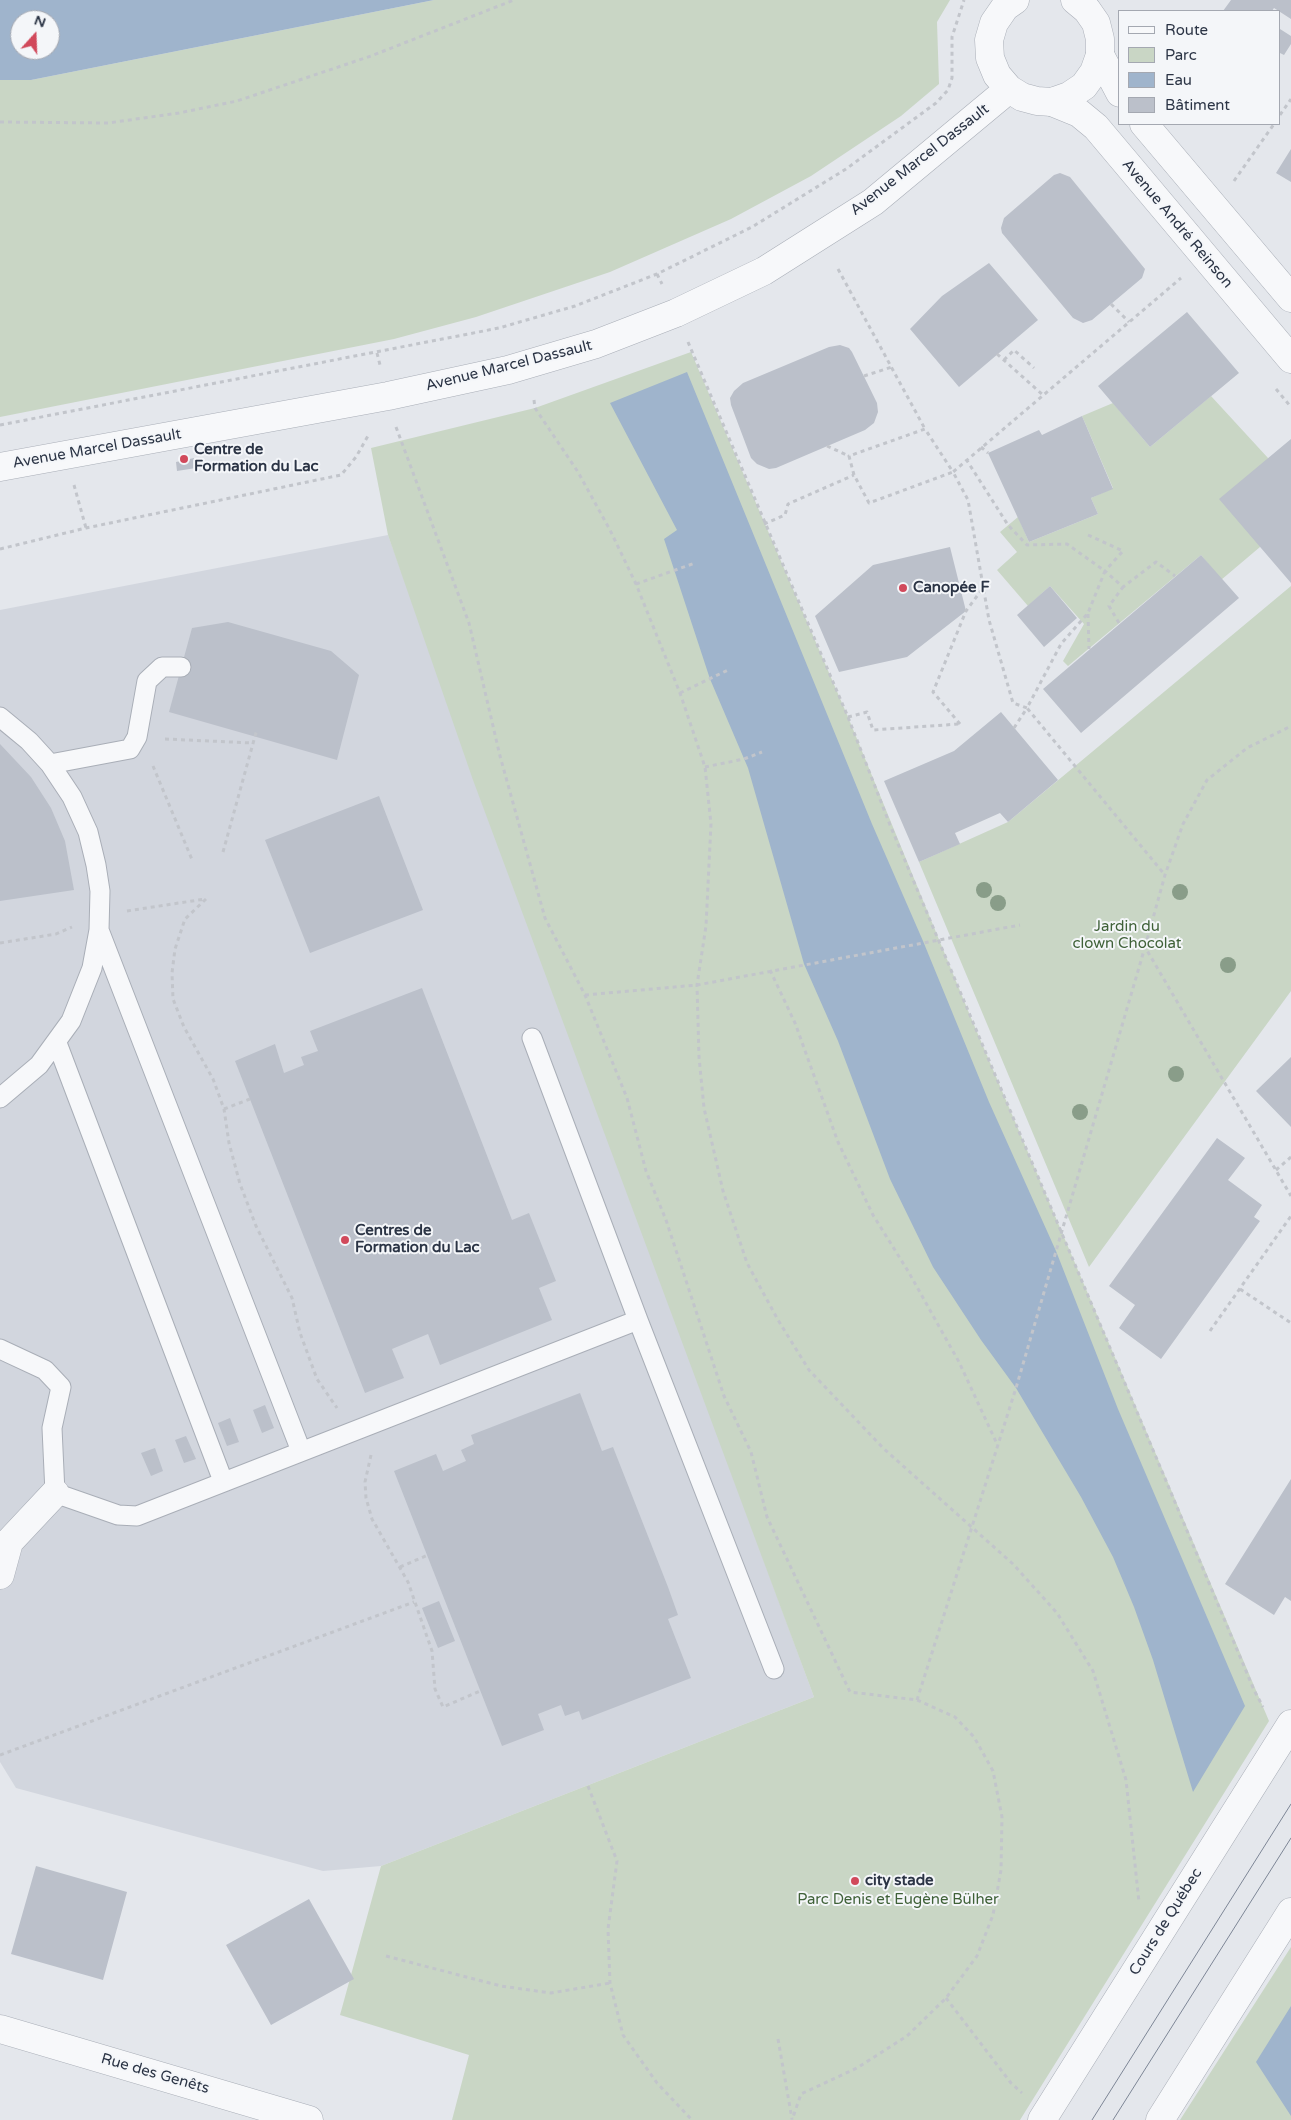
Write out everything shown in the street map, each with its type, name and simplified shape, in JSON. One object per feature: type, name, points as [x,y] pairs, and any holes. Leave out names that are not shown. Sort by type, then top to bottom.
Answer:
[{"type":"street","points":[[1009,89],[997,75],[990,58],[989,40],[994,23],[1005,8],[1015,0]]},
{"type":"street","points":[[1052,102],[1069,96],[1084,86],[1094,72],[1100,55],[1100,40],[1096,23],[1085,3]]},
{"type":"street","points":[[1100,55],[1118,89]]},
{"type":"street","name":"Avenue André Reinson","points":[[1009,89],[1022,97],[1052,102],[1079,113],[1096,127],[1291,360]]},
{"type":"street","name":"Avenue Marcel Dassault","points":[[0,467],[388,396],[508,370],[596,344],[676,313],[764,270],[873,202],[1009,89]]},
{"type":"street","points":[[1145,125],[1291,298]]},
{"type":"street","points":[[0,1575],[8,1542],[55,1493]]},
{"type":"street","name":"Cours de Québec","points":[[1044,2116],[1285,1734]]},
{"type":"street","points":[[1160,2120],[1291,1912]]},
{"type":"street","name":"Rue des Genêts","points":[[0,2029],[309,2120]]},
{"type":"lane","points":[[50,764],[130,749],[136,740],[147,680],[162,667],[181,667]]},
{"type":"lane","points":[[0,717],[29,741],[50,764],[72,797],[88,832],[100,891],[99,930],[92,968],[83,996],[71,1021],[57,1044],[39,1065],[0,1098]]},
{"type":"lane","points":[[99,930],[301,1451]]},
{"type":"lane","points":[[532,1038],[638,1320],[774,1669]]},
{"type":"lane","points":[[57,1044],[223,1481]]},
{"type":"lane","points":[[0,1349],[45,1370],[61,1387],[52,1428],[55,1493],[118,1516],[136,1516],[359,1427],[638,1320]]},
{"type":"path","points":[[0,122],[108,123],[179,113],[237,102],[372,56],[514,0]]},
{"type":"path","points":[[0,425],[499,328],[575,306],[657,274],[752,227],[846,169],[936,103],[948,90],[952,78],[952,37],[964,0]]},
{"type":"path","points":[[1281,114],[1291,99]]},
{"type":"path","points":[[1229,185],[1273,125]]},
{"type":"path","points":[[838,269],[925,429],[953,472],[968,500],[989,620],[1013,703],[1027,708],[1165,875]]},
{"type":"path","points":[[657,274],[676,313],[764,524],[848,717],[938,939],[1254,1690],[1285,1734]]},
{"type":"path","points":[[849,456],[854,475],[868,503],[953,472],[1181,278]]},
{"type":"path","points":[[1112,304],[1129,322]]},
{"type":"path","points":[[1004,360],[1014,350],[1034,368]]},
{"type":"path","points":[[997,354],[1043,395]]},
{"type":"path","points":[[864,376],[892,367]]},
{"type":"path","points":[[534,400],[535,408],[578,472],[610,530],[636,584],[680,693],[705,767],[711,824],[706,926],[697,985],[699,1057],[704,1108],[723,1191],[747,1263],[778,1320],[809,1370],[883,1448],[1013,1564],[1056,1613],[1093,1671],[1126,1780],[1139,1902],[1134,1910]]},
{"type":"path","points":[[387,431],[397,429]]},
{"type":"path","points":[[827,446],[849,456],[925,429]]},
{"type":"path","points":[[0,549],[86,528],[341,475],[356,457],[369,434],[378,432]]},
{"type":"path","points":[[400,442],[469,623],[500,756],[546,918],[585,995],[627,1098],[646,1171],[669,1229],[724,1396],[751,1452],[767,1517],[850,1692],[917,1700],[955,1717],[974,1737],[992,1770],[1002,1817],[1001,1870],[993,1915],[977,1956],[946,1998],[907,2036],[857,2068],[801,2094],[792,2120]]},
{"type":"path","points":[[981,447],[988,453]]},
{"type":"path","points":[[966,459],[1008,525],[1027,546],[1067,544],[1105,571],[1123,588]]},
{"type":"path","points":[[764,524],[785,515],[788,504],[854,475]]},
{"type":"path","points":[[1014,728],[1027,708],[1061,644],[1088,613],[1105,571],[1123,551],[1088,535]]},
{"type":"path","points":[[1118,623],[1109,606],[1123,588],[1156,562],[1176,576]]},
{"type":"path","points":[[636,584],[695,563]]},
{"type":"path","points":[[848,717],[867,712],[874,730],[960,724],[933,692],[966,611],[983,588]]},
{"type":"path","points":[[1088,613],[1089,649]]},
{"type":"path","points":[[680,693],[728,670]]},
{"type":"path","points":[[917,1700],[1014,1395],[1165,875],[1184,824],[1207,780],[1247,748],[1291,726]]},
{"type":"path","points":[[223,852],[257,729]]},
{"type":"path","points":[[136,740],[253,743]]},
{"type":"path","points":[[136,740],[155,767],[193,862]]},
{"type":"path","points":[[705,767],[744,759],[762,752]]},
{"type":"path","points":[[206,899],[185,919],[175,950],[172,973],[172,999],[184,1028],[213,1079],[224,1109],[229,1143],[240,1184],[256,1226],[292,1298],[300,1333],[317,1379],[342,1415],[359,1427],[369,1441],[372,1450],[365,1482],[366,1498],[372,1518],[408,1582],[432,1651],[435,1689],[443,1707],[480,1690]]},
{"type":"path","points":[[585,995],[697,985],[924,941],[1020,925]]},
{"type":"path","points":[[1145,947],[1291,1196]]},
{"type":"path","points":[[770,970],[795,1023],[838,1142],[873,1215],[908,1271],[959,1362],[998,1446]]},
{"type":"path","points":[[224,1109],[250,1099]]},
{"type":"path","points":[[1276,1170],[1291,1157]]},
{"type":"path","points":[[1210,1331],[1291,1216]]},
{"type":"path","points":[[1240,1289],[1291,1324]]},
{"type":"path","points":[[400,1567],[428,1556]]},
{"type":"path","points":[[0,1755],[414,1602]]},
{"type":"path","points":[[588,1786],[617,1861],[608,1929],[610,1982],[623,2035],[657,2083],[692,2120]]},
{"type":"path","points":[[386,1956],[501,1986],[551,1993],[610,1982]]},
{"type":"path","points":[[946,1998],[1011,2083],[1044,2116]]},
{"type":"path","points":[[778,2038],[792,2120]]},
{"type":"path","points":[[1020,2091],[1026,2083]]},
{"type":"shaded area","name":"Centres de Formation du Lac","points":[[388,535],[814,1697],[381,1866],[323,1871],[16,1788],[0,1762],[0,610]]},
{"type":"green space","points":[[434,0],[950,0],[937,22],[939,84],[901,116],[811,176],[731,219],[610,272],[476,317],[394,339],[0,417],[0,80],[31,80]]},
{"type":"green space","name":"Parc Denis et Eugène Bülher","points":[[691,352],[848,717],[969,1013],[1269,1721],[1020,2120],[452,2120],[469,2055],[340,2015],[381,1866],[814,1697],[473,780],[388,535],[371,448],[535,408]]},
{"type":"green space","points":[[1211,396],[1268,458],[1260,547],[1221,580],[1201,555],[1068,666],[1063,661],[1084,624],[1050,586],[1028,606],[997,570],[1017,552],[1000,532],[1018,517],[1029,542],[1098,514],[1091,498],[1113,488],[1082,416],[1113,403],[1150,447]]},
{"type":"green space","name":"Jardin du clown Chocolat","points":[[1291,586],[1291,991],[1089,1267],[919,862],[1008,822]]},
{"type":"green space","points":[[1291,1947],[1291,2120],[1180,2120]]},
{"type":"water","points":[[0,0],[434,0],[31,80],[0,80]]},
{"type":"water","points":[[687,372],[872,824],[923,941],[989,1102],[1056,1251],[1118,1409],[1245,1706],[1193,1792],[1153,1660],[1113,1557],[1081,1497],[1016,1388],[981,1340],[933,1267],[890,1179],[838,1041],[804,964],[748,768],[710,679],[664,539],[677,530],[610,403]]},
{"type":"water","points":[[1291,2006],[1291,2116],[1256,2062]]},
{"type":"building","points":[[1231,0],[1291,0],[1291,19],[1281,13],[1281,10],[1274,8],[1273,10],[1224,10]]},
{"type":"building","points":[[1281,30],[1291,36],[1291,44],[1284,55],[1281,54]]},
{"type":"building","points":[[1291,149],[1291,182],[1276,173]]},
{"type":"building","points":[[1060,173],[1070,177],[1145,269],[1142,278],[1092,320],[1083,323],[1073,318],[1002,233],[1001,228],[1004,218],[1054,175]]},
{"type":"building","points":[[989,263],[1038,320],[959,387],[910,329],[942,296]]},
{"type":"building","points":[[1187,312],[1239,373],[1150,447],[1098,386]]},
{"type":"building","points":[[840,345],[849,348],[852,352],[877,403],[878,412],[874,423],[865,430],[776,468],[769,469],[757,464],[751,458],[731,405],[730,398],[734,391],[743,383],[829,347]]},
{"type":"building","points":[[1082,416],[1113,489],[1091,498],[1098,514],[1029,542],[988,453],[1039,430],[1042,435]]},
{"type":"building","points":[[1291,439],[1291,583],[1219,499]]},
{"type":"building","points":[[194,458],[196,468],[177,471],[176,462]]},
{"type":"building","name":"Canopée F","points":[[950,547],[966,611],[907,657],[839,672],[815,616],[873,565]]},
{"type":"building","points":[[1201,555],[1239,598],[1081,733],[1043,689]]},
{"type":"building","points":[[1050,586],[1077,618],[1044,647],[1017,615]]},
{"type":"building","points":[[228,622],[331,651],[359,675],[337,760],[169,712],[192,628]]},
{"type":"building","points":[[1001,712],[1058,780],[1008,822],[1000,813],[955,833],[960,844],[919,862],[884,781],[954,751]]},
{"type":"building","points":[[0,744],[31,777],[51,808],[65,841],[74,890],[0,901]]},
{"type":"building","points":[[379,796],[423,910],[310,953],[265,840]]},
{"type":"building","points":[[422,988],[512,1220],[529,1213],[556,1281],[539,1288],[552,1320],[440,1365],[428,1334],[392,1349],[404,1378],[365,1393],[235,1061],[275,1044],[284,1073],[304,1065],[301,1057],[318,1051],[310,1031]]},
{"type":"building","points":[[1291,1057],[1291,1127],[1256,1091]]},
{"type":"building","points":[[1217,1138],[1245,1158],[1228,1180],[1262,1205],[1254,1217],[1260,1221],[1161,1359],[1119,1328],[1135,1305],[1109,1286]]},
{"type":"building","points":[[580,1393],[602,1451],[613,1447],[668,1587],[678,1615],[668,1619],[691,1678],[582,1720],[579,1711],[565,1716],[561,1705],[538,1714],[544,1730],[502,1746],[394,1471],[436,1454],[443,1471],[466,1461],[461,1450],[474,1444],[471,1435]]},
{"type":"building","points":[[265,1405],[274,1428],[262,1433],[253,1410]]},
{"type":"building","points":[[230,1418],[239,1442],[227,1446],[218,1423]]},
{"type":"building","points":[[186,1436],[196,1459],[184,1463],[175,1440]]},
{"type":"building","points":[[155,1448],[163,1471],[151,1476],[141,1453]]},
{"type":"building","points":[[1291,1479],[1291,1601],[1285,1597],[1274,1615],[1225,1584]]},
{"type":"building","points":[[439,1601],[455,1641],[438,1648],[422,1608]]},
{"type":"building","points":[[36,1866],[127,1892],[103,1980],[11,1954]]},
{"type":"building","points":[[309,1899],[354,1979],[271,2025],[226,1945]]},
{"type":"tram line","points":[[1092,2120],[1291,1804]]},
{"type":"tram line","points":[[1113,2120],[1291,1838]]},
{"type":"place","name":"Centre de Formation du Lac","points":[[184,459]]},
{"type":"place","name":"Canopée F","points":[[903,588]]},
{"type":"place","name":"Centres de Formation du Lac","points":[[345,1240]]},
{"type":"place","name":"city stade","points":[[855,1881]]}]
